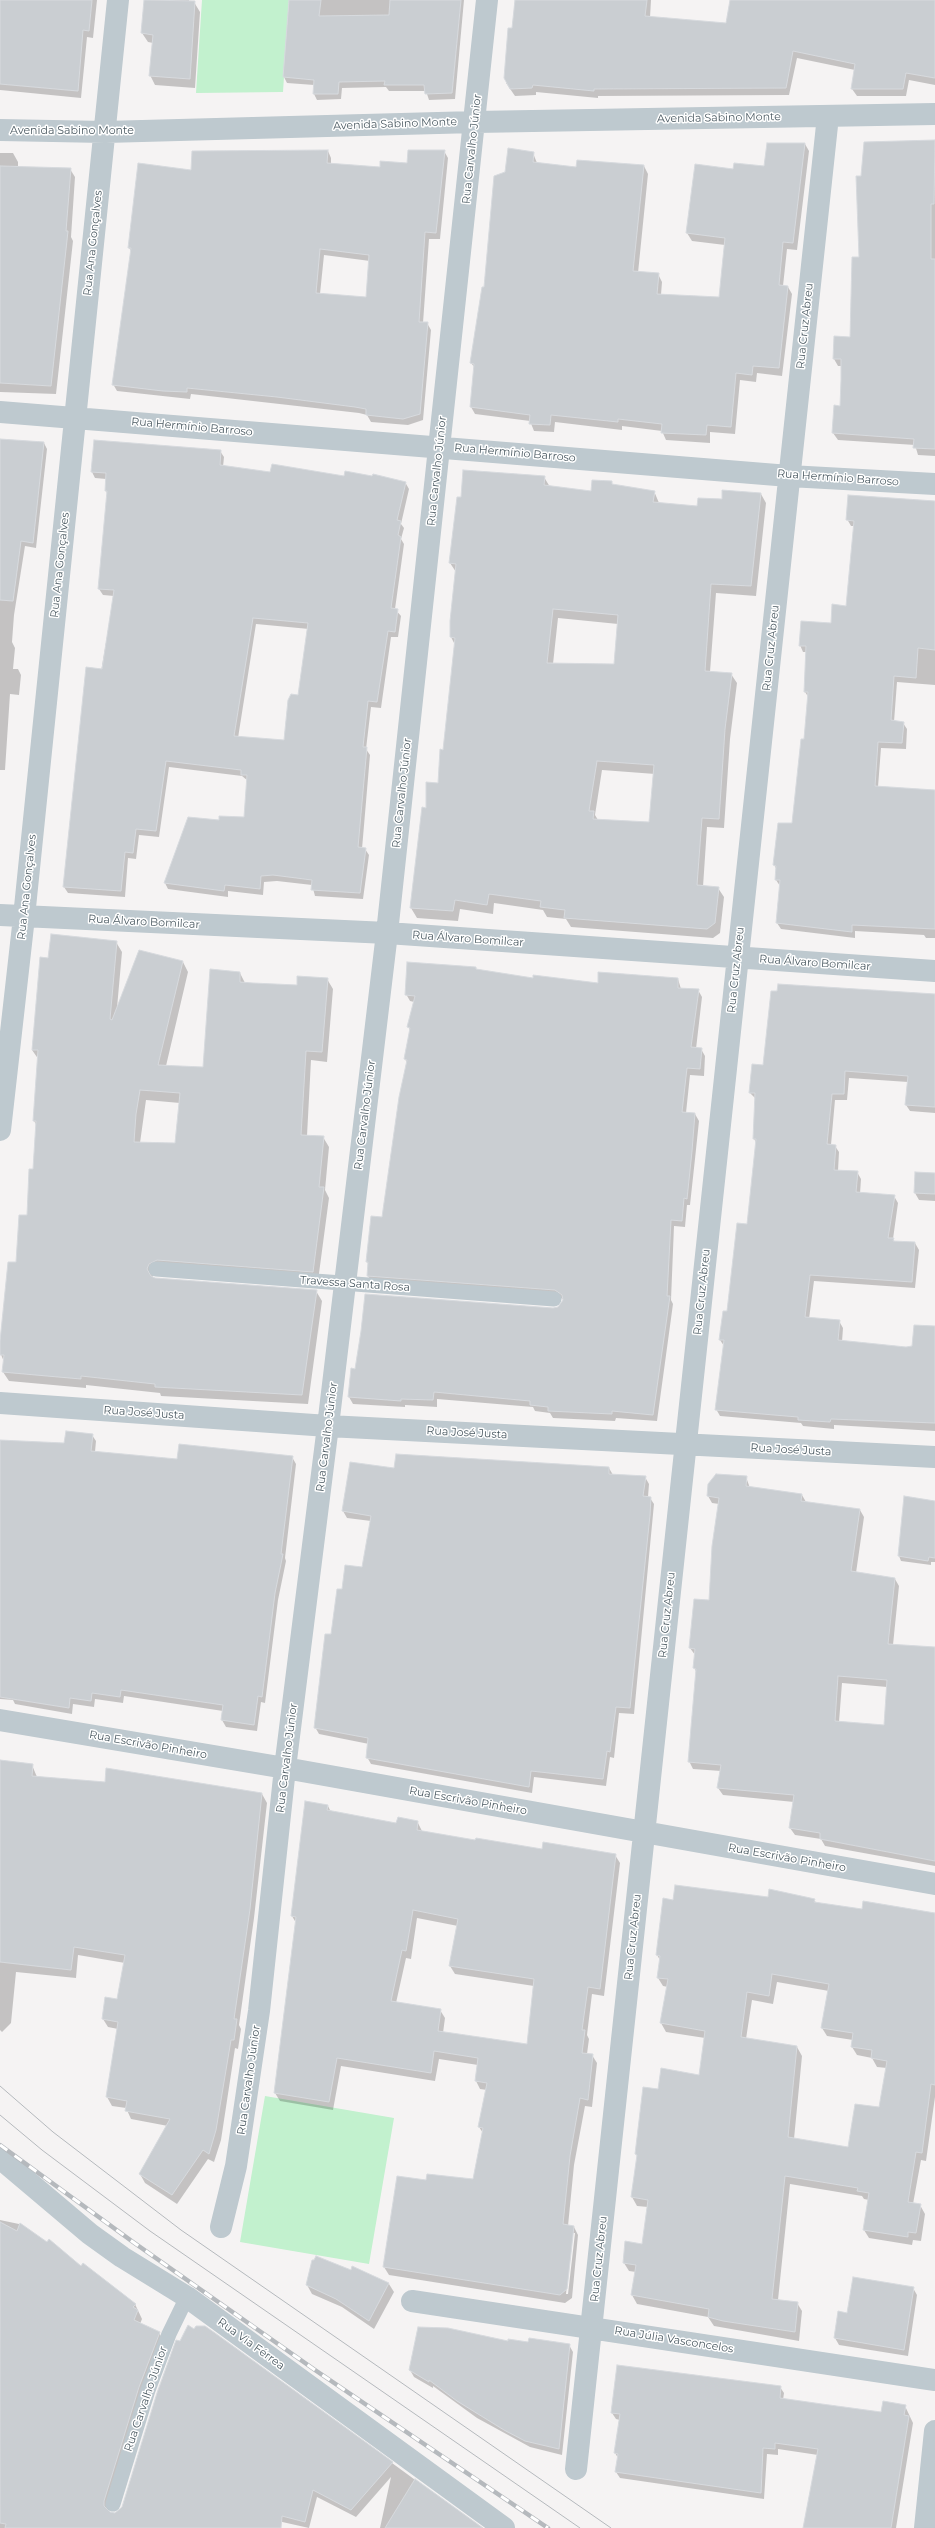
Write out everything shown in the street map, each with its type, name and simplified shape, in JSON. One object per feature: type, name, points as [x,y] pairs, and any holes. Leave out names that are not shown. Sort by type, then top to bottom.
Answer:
[{"type":"street","name":"Rua Ana Gonçalves","points":[[0,1130],[24,916],[118,0]]},
{"type":"street","name":"Rua Carvalho Júnior","points":[[221,2227],[236,2166],[259,2011],[285,1768],[328,1426],[387,933],[487,0]]},
{"type":"street","name":"Avenida Sabino Monte","points":[[0,130],[105,132],[475,122],[935,114]]},
{"type":"street","name":"Rua Cruz Abreu","points":[[576,2469],[828,116]]},
{"type":"street","name":"Rua Hermínio Barroso","points":[[0,412],[789,476],[935,484]]},
{"type":"street","name":"Rua Álvaro Bomilcar","points":[[0,914],[387,933],[935,971]]},
{"type":"street","name":"Rua José Justa","points":[[0,1403],[328,1426],[935,1457]]},
{"type":"street","name":"Rua Escrivão Pinheiro","points":[[0,1720],[285,1768],[935,1884]]},
{"type":"street","name":"Rua Via Férrea","points":[[0,2158],[90,2234],[122,2257],[187,2298],[504,2528]]},
{"type":"street","name":"Rua Júlia Vasconcelos","points":[[412,2301],[935,2380]]},
{"type":"street","points":[[925,2528],[935,2431]]},
{"type":"lane","name":"Travessa Santa Rosa","points":[[156,1269],[554,1299]]},
{"type":"lane","name":"Rua Carvalho Júnior","points":[[113,2504],[148,2390],[169,2334],[187,2298]]},
{"type":"green space","points":[[202,0],[289,0],[283,92],[196,93]]},
{"type":"green space","points":[[265,2096],[394,2118],[369,2264],[240,2242]]},
{"type":"building","points":[[0,0],[92,0],[89,31],[83,30],[78,91],[0,84]]},
{"type":"building","points":[[144,0],[195,1],[190,79],[149,76],[153,35],[141,33]]},
{"type":"building","points":[[289,0],[321,0],[319,16],[389,15],[390,0],[461,0],[452,93],[425,94],[424,85],[384,85],[385,81],[339,82],[338,94],[313,94],[314,80],[283,77]]},
{"type":"building","points":[[515,0],[647,0],[645,16],[726,23],[730,0],[935,0],[935,78],[906,73],[903,89],[851,89],[855,64],[793,51],[786,88],[594,89],[594,91],[533,85],[532,88],[510,89],[504,78],[508,28],[512,28]]},
{"type":"building","points":[[935,140],[934,204],[931,204],[931,259],[935,259],[935,449],[913,448],[914,439],[832,433],[834,405],[840,406],[841,380],[841,359],[833,359],[834,336],[850,337],[852,257],[859,257],[856,176],[861,176],[864,142]]},
{"type":"building","points":[[767,143],[805,143],[793,243],[783,242],[779,285],[788,286],[779,368],[753,366],[752,375],[736,373],[731,427],[707,425],[706,435],[661,433],[662,424],[618,419],[618,422],[551,415],[550,425],[529,424],[530,415],[470,407],[474,364],[470,363],[482,287],[484,287],[494,176],[505,172],[508,148],[534,152],[533,162],[576,167],[577,160],[644,165],[633,271],[659,273],[657,294],[719,297],[725,238],[686,233],[695,164],[733,169],[734,163],[764,166]]},
{"type":"building","points":[[328,150],[327,163],[380,167],[380,161],[407,163],[408,150],[445,150],[436,233],[425,232],[419,322],[428,322],[420,414],[403,419],[366,415],[366,409],[355,407],[277,397],[187,388],[187,392],[163,391],[112,385],[131,248],[128,248],[138,163],[191,170],[192,151]],"holes":[[[320,249],[369,255],[366,297],[316,293]]]},
{"type":"building","points":[[0,166],[71,168],[66,231],[68,231],[51,386],[0,383]]},
{"type":"building","points":[[0,439],[44,442],[33,543],[21,541],[13,601],[0,600]]},
{"type":"building","points":[[94,440],[221,450],[220,465],[270,472],[272,464],[344,476],[345,471],[372,476],[373,474],[406,482],[397,520],[401,521],[398,535],[401,537],[391,608],[398,609],[395,632],[388,631],[377,702],[368,701],[363,747],[367,747],[358,847],[366,848],[360,893],[311,890],[312,880],[273,875],[261,876],[260,889],[225,885],[224,891],[164,883],[188,817],[219,820],[219,816],[244,817],[247,775],[241,775],[241,770],[166,761],[156,831],[136,829],[133,853],[125,852],[121,891],[63,887],[86,667],[102,669],[114,590],[98,589],[107,491],[105,491],[106,473],[91,472]],"holes":[[[253,618],[308,623],[298,695],[291,694],[288,700],[284,740],[234,736]]]},
{"type":"building","points":[[463,470],[545,476],[544,485],[591,491],[592,480],[612,481],[612,484],[655,491],[653,502],[697,506],[698,498],[722,499],[722,490],[761,493],[751,586],[711,584],[705,671],[732,673],[725,729],[719,819],[702,818],[697,885],[719,887],[715,923],[707,929],[564,918],[565,910],[540,907],[541,901],[489,894],[487,905],[455,900],[453,911],[410,908],[422,807],[426,808],[426,782],[438,783],[440,749],[443,750],[455,638],[450,637],[450,621],[456,564],[449,563],[457,497],[461,497]],"holes":[[[553,609],[618,615],[614,664],[547,663]],[[597,761],[654,765],[649,822],[593,819],[594,811],[589,811]]]},
{"type":"building","points":[[848,495],[935,501],[935,650],[918,648],[916,678],[894,676],[891,720],[904,722],[902,743],[878,742],[875,786],[935,790],[935,929],[852,925],[852,932],[776,923],[780,880],[775,880],[776,866],[773,865],[778,823],[792,823],[801,739],[804,739],[808,692],[804,692],[806,646],[799,646],[801,621],[831,623],[832,604],[846,606],[854,521],[846,520]]},
{"type":"building","points":[[51,934],[117,941],[110,1019],[112,1020],[139,950],[183,961],[158,1065],[203,1067],[210,969],[240,972],[240,982],[253,983],[297,985],[297,976],[328,978],[322,1052],[306,1051],[301,1135],[324,1136],[319,1187],[324,1187],[313,1272],[157,1260],[149,1264],[147,1269],[151,1276],[155,1278],[317,1290],[302,1395],[155,1387],[155,1384],[81,1376],[81,1379],[2,1372],[4,1355],[0,1355],[0,1341],[8,1262],[16,1262],[19,1215],[27,1215],[29,1169],[33,1169],[36,1121],[33,1121],[38,1050],[32,1050],[40,957],[48,958]],"holes":[[[140,1090],[180,1093],[175,1143],[134,1142],[136,1114]]]},
{"type":"building","points":[[407,962],[476,967],[476,969],[533,978],[533,975],[598,983],[598,972],[678,978],[678,988],[699,989],[691,1047],[702,1048],[700,1069],[687,1068],[682,1112],[695,1113],[687,1199],[684,1198],[682,1221],[671,1220],[667,1296],[670,1296],[653,1415],[612,1411],[612,1414],[548,1411],[548,1407],[530,1405],[530,1401],[434,1392],[433,1400],[401,1399],[401,1401],[348,1397],[351,1368],[355,1369],[365,1294],[553,1308],[558,1307],[563,1300],[562,1295],[555,1290],[367,1276],[368,1262],[366,1262],[371,1216],[382,1217],[399,1097],[407,1060],[404,1059],[410,1028],[407,1027],[415,996],[405,995]]},
{"type":"building","points":[[778,984],[935,994],[935,1107],[905,1105],[908,1076],[845,1071],[844,1094],[832,1094],[827,1144],[836,1145],[834,1170],[858,1171],[856,1192],[895,1195],[888,1238],[894,1238],[893,1241],[915,1242],[912,1282],[810,1275],[805,1317],[840,1320],[838,1340],[906,1347],[912,1346],[914,1325],[935,1326],[935,1423],[831,1419],[830,1422],[798,1420],[798,1417],[715,1410],[724,1340],[719,1340],[723,1311],[727,1311],[737,1223],[747,1224],[756,1139],[753,1139],[755,1093],[749,1093],[752,1064],[763,1065],[771,991],[777,991]]},
{"type":"building","points":[[915,1172],[935,1173],[935,1194],[914,1193]]},
{"type":"building","points":[[66,1431],[93,1434],[91,1451],[177,1459],[179,1444],[293,1456],[281,1554],[283,1554],[275,1593],[262,1697],[258,1696],[254,1725],[221,1720],[223,1705],[121,1690],[120,1697],[92,1693],[91,1701],[70,1698],[69,1708],[0,1697],[0,1440],[64,1443]]},
{"type":"building","points":[[396,1454],[609,1467],[609,1474],[646,1476],[643,1496],[651,1497],[650,1515],[630,1708],[616,1707],[610,1752],[607,1751],[603,1779],[531,1771],[529,1787],[366,1758],[368,1738],[314,1728],[325,1634],[331,1634],[337,1589],[342,1589],[345,1565],[362,1567],[371,1516],[342,1511],[350,1462],[394,1468]]},
{"type":"building","points":[[716,1474],[747,1476],[746,1486],[802,1494],[801,1501],[860,1509],[851,1571],[895,1578],[888,1644],[935,1647],[935,1861],[820,1839],[820,1833],[789,1828],[794,1795],[717,1788],[721,1765],[688,1762],[696,1669],[693,1668],[695,1649],[689,1648],[694,1599],[709,1600],[712,1546],[719,1498],[707,1496],[708,1484]],"holes":[[[838,1676],[887,1680],[884,1725],[835,1721]]]},
{"type":"building","points":[[904,1496],[935,1501],[935,1558],[929,1557],[928,1561],[898,1556]]},
{"type":"building","points":[[0,1760],[33,1764],[32,1776],[105,1782],[106,1768],[262,1793],[250,1909],[234,2019],[237,2019],[234,2040],[231,2040],[216,2130],[209,2154],[203,2150],[172,2195],[139,2174],[170,2119],[125,2111],[127,2101],[106,2097],[118,2022],[102,2019],[105,1997],[117,1999],[125,1955],[74,1947],[71,1970],[0,1962]]},
{"type":"building","points":[[305,1801],[328,1805],[327,1810],[396,1823],[398,1817],[418,1821],[417,1830],[475,1840],[476,1838],[542,1849],[543,1842],[616,1854],[600,1989],[588,1987],[582,2030],[585,2030],[582,2053],[593,2054],[588,2100],[580,2098],[570,2156],[563,2224],[574,2226],[567,2289],[560,2295],[383,2267],[397,2176],[426,2180],[427,2174],[473,2179],[483,2128],[478,2127],[487,2083],[475,2081],[478,2058],[434,2051],[431,2073],[337,2058],[329,2102],[274,2093],[296,1917],[291,1916]],"holes":[[[413,1910],[458,1919],[449,1966],[534,1979],[527,2044],[438,2031],[441,2009],[391,2001],[402,1950],[406,1951]]]},
{"type":"building","points":[[675,1885],[768,1897],[769,1889],[815,1899],[814,1902],[862,1909],[863,1901],[935,1913],[935,2085],[931,2084],[922,2153],[916,2152],[908,2202],[921,2204],[916,2233],[908,2232],[908,2237],[863,2230],[869,2193],[857,2191],[858,2188],[785,2176],[772,2299],[798,2302],[795,2332],[723,2321],[708,2317],[709,2309],[631,2295],[636,2265],[623,2263],[625,2241],[642,2244],[648,2200],[631,2197],[637,2155],[635,2154],[643,2087],[658,2089],[661,2068],[699,2075],[705,2031],[660,2023],[668,1979],[657,1978],[660,1956],[656,1955],[663,1898],[673,1900]],"holes":[[[772,1974],[829,1984],[821,2028],[853,2033],[851,2047],[872,2050],[871,2058],[887,2061],[879,2107],[855,2104],[848,2147],[788,2137],[797,2046],[741,2037],[747,1992],[769,1996]]]},
{"type":"building","points":[[0,2222],[17,2231],[20,2223],[47,2242],[49,2239],[81,2266],[83,2263],[136,2304],[133,2307],[138,2310],[134,2320],[160,2332],[139,2387],[104,2501],[104,2506],[110,2512],[115,2513],[122,2507],[157,2393],[176,2340],[180,2341],[188,2325],[194,2329],[196,2326],[205,2326],[393,2462],[351,2510],[313,2490],[305,2522],[282,2516],[281,2528],[5,2528],[6,2524],[0,2523]]},
{"type":"building","points":[[316,2256],[351,2270],[352,2266],[389,2283],[369,2321],[336,2299],[306,2285],[312,2260],[314,2260]]},
{"type":"building","points":[[853,2277],[914,2287],[904,2350],[834,2338],[838,2311],[847,2313]]},
{"type":"building","points":[[418,2327],[448,2328],[508,2341],[508,2339],[528,2342],[529,2338],[570,2344],[559,2449],[525,2441],[504,2430],[457,2401],[429,2380],[429,2382],[409,2370]]},
{"type":"building","points":[[617,2365],[781,2386],[780,2398],[822,2404],[881,2412],[883,2401],[906,2405],[904,2415],[909,2416],[891,2528],[803,2528],[818,2449],[775,2443],[775,2449],[763,2448],[761,2493],[615,2472],[618,2454],[614,2453],[620,2414],[611,2413]]},
{"type":"building","points":[[415,2479],[483,2528],[385,2528]]},
{"type":"tram line","points":[[0,2086],[53,2132],[181,2230],[611,2528]]},
{"type":"tram line","points":[[0,2115],[42,2150],[150,2231],[580,2528]]},
{"type":"railway","points":[[0,2145],[133,2242],[315,2370],[548,2528]]}]
